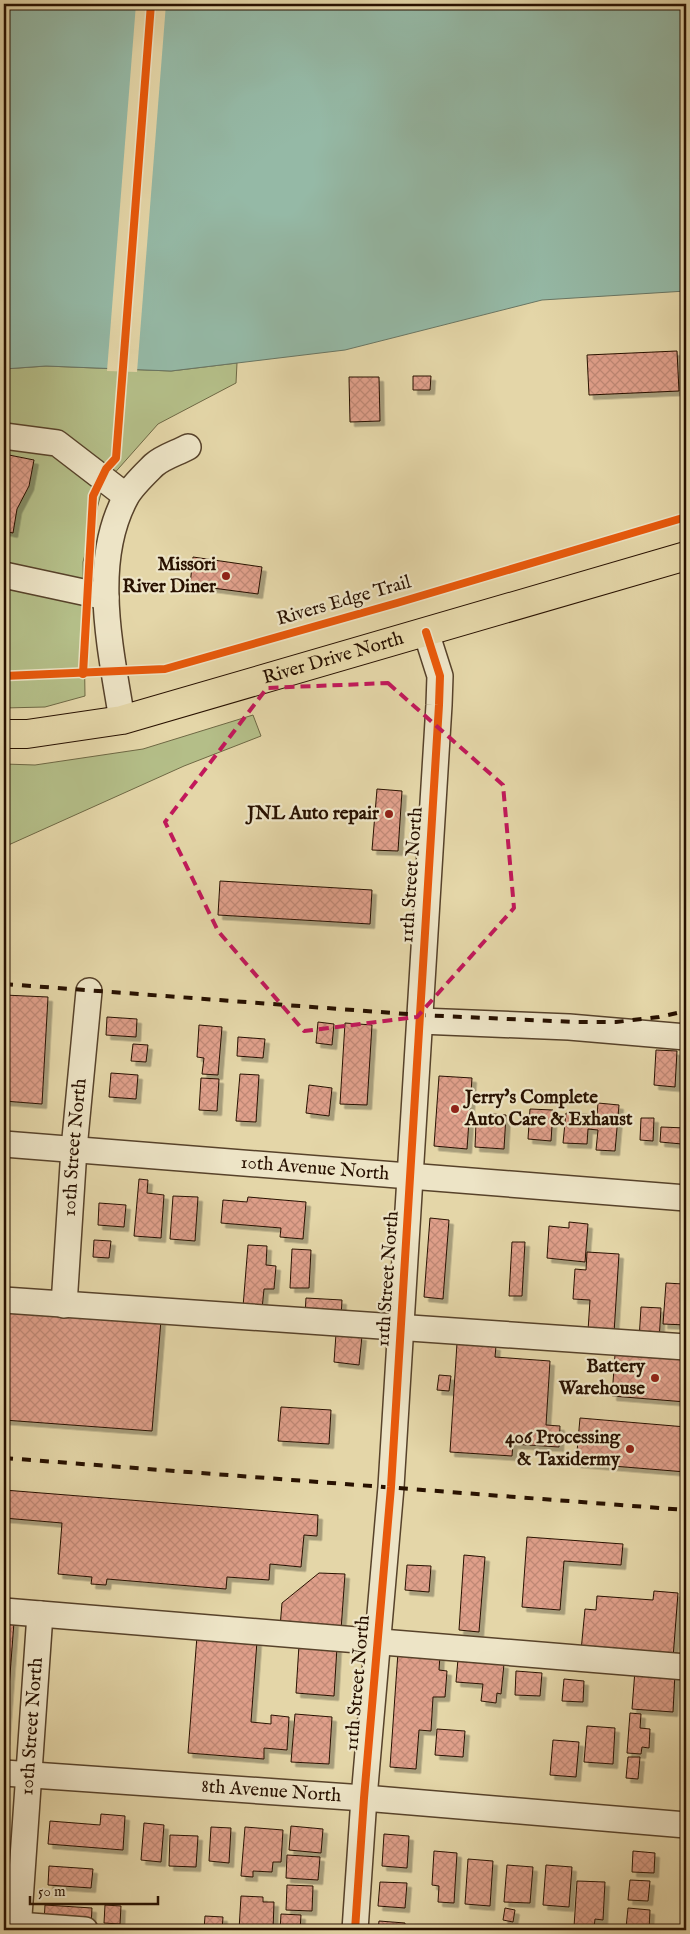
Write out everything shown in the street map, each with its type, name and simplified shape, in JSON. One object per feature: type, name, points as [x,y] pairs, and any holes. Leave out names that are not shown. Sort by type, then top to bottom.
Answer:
[{"type":"main road","name":"River Drive North","points":[[4,734],[27,734],[122,720],[686,556]]},
{"type":"street","points":[[4,436],[57,443],[126,496]]},
{"type":"street","points":[[122,720],[106,597],[107,565],[117,520],[126,496],[155,464],[188,447]]},
{"type":"street","points":[[4,575],[106,597]]},
{"type":"street","name":"11th Street North","points":[[355,1930],[402,1328],[440,676],[426,632]]},
{"type":"street","name":"10th Street North","points":[[64,1305],[74,1149],[89,991]]},
{"type":"street","points":[[420,1022],[569,1027],[686,1037]]},
{"type":"street","name":"10th Avenue North","points":[[4,1144],[686,1198]]},
{"type":"street","points":[[4,1300],[686,1347]]},
{"type":"street","points":[[4,1611],[686,1667]]},
{"type":"street","name":"10th Street North","points":[[13,1926],[29,1774],[40,1614]]},
{"type":"street","name":"8th Avenue North","points":[[4,1773],[364,1798],[686,1825]]},
{"type":"street","points":[[13,1926],[84,1930]]},
{"type":"highlighted area","points":[[388,683],[503,785],[514,908],[417,1017],[304,1031],[218,931],[165,822],[267,688]]},
{"type":"green space","points":[[237,363],[236,383],[158,424],[103,486],[83,562],[85,696],[45,707],[4,708],[4,369],[46,366],[171,371]]},
{"type":"green space","points":[[253,715],[261,736],[184,766],[4,847],[4,764],[35,765],[143,749]]},
{"type":"shaded area","points":[[4,4],[686,4],[686,291],[542,300],[345,350],[171,371],[46,366],[4,369]]},
{"type":"pier","points":[[136,4],[166,4],[137,372],[107,371]]},
{"type":"building","points":[[677,351],[679,391],[589,395],[587,355]]},
{"type":"building","points":[[413,376],[431,376],[430,390],[413,390]]},
{"type":"building","points":[[349,377],[379,377],[380,421],[350,422]]},
{"type":"building","points":[[4,454],[34,460],[29,486],[17,509],[13,533],[4,531]]},
{"type":"building","name":"Missori River Diner","points":[[193,557],[262,567],[258,594],[190,585]]},
{"type":"building","points":[[377,789],[402,791],[398,851],[372,850]]},
{"type":"building","points":[[220,881],[372,890],[370,924],[218,915]]},
{"type":"building","points":[[4,995],[48,997],[42,1104],[4,1101]]},
{"type":"building","points":[[107,1017],[137,1019],[136,1037],[106,1035]]},
{"type":"building","points":[[318,1022],[334,1024],[332,1045],[316,1043]]},
{"type":"building","points":[[345,1023],[372,1025],[367,1105],[340,1104]]},
{"type":"building","points":[[199,1025],[222,1027],[218,1075],[202,1074],[204,1058],[197,1057]]},
{"type":"building","points":[[238,1037],[265,1039],[263,1058],[237,1056]]},
{"type":"building","points":[[133,1044],[148,1045],[146,1062],[131,1061]]},
{"type":"building","points":[[656,1050],[677,1051],[675,1087],[654,1085]]},
{"type":"building","points":[[111,1073],[138,1075],[136,1099],[109,1097]]},
{"type":"building","points":[[240,1074],[259,1075],[256,1122],[236,1121]]},
{"type":"building","points":[[439,1076],[472,1078],[467,1149],[434,1146]]},
{"type":"building","points":[[201,1078],[219,1079],[217,1111],[199,1110]]},
{"type":"building","points":[[309,1085],[332,1088],[329,1116],[306,1113]]},
{"type":"building","points":[[598,1103],[619,1105],[615,1151],[596,1150],[598,1130],[588,1129],[587,1144],[563,1143],[566,1113],[597,1115]]},
{"type":"building","points":[[530,1109],[553,1110],[551,1141],[528,1139]]},
{"type":"building","points":[[492,1114],[506,1115],[504,1149],[475,1147],[476,1123],[491,1124]]},
{"type":"building","points":[[641,1118],[654,1118],[653,1141],[640,1140]]},
{"type":"building","points":[[661,1127],[686,1128],[686,1154],[681,1153],[682,1144],[660,1142]]},
{"type":"building","points":[[139,1179],[148,1180],[147,1193],[164,1195],[161,1238],[134,1236]]},
{"type":"building","points":[[173,1196],[198,1197],[195,1241],[170,1239]]},
{"type":"building","points":[[248,1197],[306,1202],[303,1239],[280,1237],[281,1228],[221,1223],[223,1200],[247,1202]]},
{"type":"building","points":[[99,1203],[126,1205],[124,1227],[98,1225]]},
{"type":"building","points":[[430,1218],[449,1220],[443,1299],[424,1297]]},
{"type":"building","points":[[569,1222],[588,1224],[585,1262],[547,1258],[549,1226],[569,1228]]},
{"type":"building","points":[[94,1240],[111,1241],[109,1258],[93,1257]]},
{"type":"building","points":[[512,1242],[525,1242],[522,1296],[509,1296]]},
{"type":"building","points":[[248,1245],[267,1246],[266,1265],[276,1266],[274,1289],[264,1289],[262,1309],[243,1307]]},
{"type":"building","points":[[292,1249],[311,1250],[309,1288],[290,1288]]},
{"type":"building","points":[[587,1252],[619,1254],[614,1333],[588,1331],[590,1300],[573,1299],[575,1269],[586,1270]]},
{"type":"building","points":[[666,1283],[683,1284],[682,1299],[686,1299],[686,1325],[663,1324]]},
{"type":"building","points":[[306,1298],[342,1300],[341,1317],[305,1314]]},
{"type":"building","points":[[641,1307],[661,1308],[659,1341],[639,1340]]},
{"type":"building","points":[[4,1308],[161,1320],[152,1431],[4,1420]]},
{"type":"building","points":[[336,1334],[362,1336],[359,1365],[334,1362]]},
{"type":"building","points":[[457,1343],[496,1346],[495,1357],[550,1361],[546,1425],[560,1426],[559,1447],[513,1444],[512,1456],[450,1452]]},
{"type":"building","points":[[615,1355],[686,1360],[686,1402],[612,1396]]},
{"type":"building","points":[[439,1375],[451,1376],[449,1391],[437,1390]]},
{"type":"building","points":[[281,1407],[331,1410],[329,1444],[278,1441]]},
{"type":"building","points":[[580,1418],[686,1427],[686,1472],[576,1463]]},
{"type":"building","points":[[4,1490],[318,1515],[317,1536],[304,1535],[301,1567],[270,1564],[269,1580],[227,1577],[226,1589],[107,1579],[106,1585],[91,1584],[92,1577],[58,1574],[62,1523],[4,1518]]},
{"type":"building","points":[[527,1537],[623,1544],[621,1565],[564,1561],[560,1610],[522,1607]]},
{"type":"building","points":[[464,1555],[485,1557],[479,1632],[459,1630]]},
{"type":"building","points":[[407,1565],[431,1566],[429,1592],[405,1590]]},
{"type":"building","points":[[319,1573],[345,1574],[341,1630],[280,1627],[282,1603]]},
{"type":"building","points":[[654,1591],[678,1593],[673,1658],[581,1651],[585,1609],[596,1610],[597,1596],[653,1600]]},
{"type":"building","points":[[4,1621],[14,1622],[5,1741],[4,1741]]},
{"type":"building","points":[[197,1636],[257,1641],[251,1722],[271,1724],[271,1715],[289,1717],[287,1750],[264,1748],[264,1759],[188,1753]]},
{"type":"building","points":[[299,1645],[337,1647],[334,1696],[296,1693]]},
{"type":"building","points":[[398,1652],[440,1655],[439,1670],[447,1671],[445,1697],[433,1697],[431,1731],[419,1730],[416,1769],[390,1767]]},
{"type":"building","points":[[458,1659],[504,1664],[501,1694],[497,1693],[496,1703],[481,1701],[483,1684],[456,1682]]},
{"type":"building","points":[[635,1670],[675,1673],[673,1712],[632,1709]]},
{"type":"building","points":[[516,1671],[542,1673],[540,1696],[515,1695]]},
{"type":"building","points":[[564,1679],[584,1681],[583,1702],[562,1701]]},
{"type":"building","points":[[630,1713],[641,1714],[640,1728],[650,1729],[649,1748],[642,1747],[641,1754],[627,1753]]},
{"type":"building","points":[[295,1714],[332,1717],[329,1764],[291,1762]]},
{"type":"building","points":[[587,1726],[615,1728],[613,1764],[584,1762]]},
{"type":"building","points":[[437,1729],[465,1731],[463,1757],[435,1755]]},
{"type":"building","points":[[553,1740],[579,1742],[576,1777],[550,1775]]},
{"type":"building","points":[[628,1757],[640,1757],[638,1779],[626,1778]]},
{"type":"building","points":[[101,1814],[125,1816],[123,1850],[48,1844],[50,1821],[100,1825]]},
{"type":"building","points":[[144,1823],[164,1825],[161,1862],[141,1860]]},
{"type":"building","points":[[291,1826],[323,1829],[321,1853],[289,1850]]},
{"type":"building","points":[[211,1827],[231,1828],[229,1863],[209,1861]]},
{"type":"building","points":[[245,1827],[283,1830],[281,1862],[273,1862],[272,1872],[253,1871],[253,1877],[241,1876]]},
{"type":"building","points":[[384,1834],[409,1836],[407,1868],[382,1866]]},
{"type":"building","points":[[170,1835],[198,1836],[196,1867],[169,1866]]},
{"type":"building","points":[[434,1851],[457,1853],[454,1903],[438,1902],[439,1886],[432,1885]]},
{"type":"building","points":[[633,1851],[655,1853],[654,1873],[632,1872]]},
{"type":"building","points":[[287,1855],[320,1857],[318,1880],[286,1878]]},
{"type":"building","points":[[468,1859],[493,1861],[490,1906],[465,1904]]},
{"type":"building","points":[[507,1865],[533,1867],[530,1903],[504,1902]]},
{"type":"building","points":[[546,1865],[572,1867],[569,1907],[543,1905]]},
{"type":"building","points":[[49,1866],[93,1869],[91,1888],[48,1885]]},
{"type":"building","points":[[630,1880],[650,1881],[648,1901],[628,1900]]},
{"type":"building","points":[[577,1881],[605,1882],[603,1920],[595,1919],[594,1928],[574,1927]]},
{"type":"building","points":[[380,1882],[407,1883],[405,1908],[378,1906]]},
{"type":"building","points":[[287,1885],[313,1886],[312,1911],[286,1910]]},
{"type":"building","points":[[241,1896],[263,1897],[263,1902],[274,1902],[273,1930],[239,1930]]},
{"type":"building","points":[[45,1905],[92,1908],[91,1926],[44,1922]]},
{"type":"building","points":[[105,1905],[121,1906],[120,1924],[104,1923]]},
{"type":"building","points":[[505,1908],[515,1910],[513,1922],[503,1920]]},
{"type":"building","points":[[628,1908],[650,1910],[649,1930],[626,1928]]},
{"type":"building","points":[[281,1914],[301,1915],[300,1930],[280,1930]]},
{"type":"building","points":[[205,1916],[223,1917],[222,1930],[204,1930]]},
{"type":"building","points":[[379,1921],[405,1923],[405,1930],[378,1930]]},
{"type":"railway","points":[[4,984],[420,1015],[575,1022],[616,1022],[659,1017],[686,1011]]},
{"type":"railway","points":[[4,1458],[686,1510]]},
{"type":"cycle path","points":[[83,674],[93,496],[106,469],[116,458],[151,4]]},
{"type":"cycle path","name":"Rivers Edge Trail","points":[[4,676],[165,669],[397,603],[686,517]]},
{"type":"cycle path","points":[[355,1930],[364,1798],[391,1487],[439,705],[440,676],[426,632]]},
{"type":"place","name":"Missori River Diner","points":[[226,576]]},
{"type":"place","name":"JNL Auto repair","points":[[389,814]]},
{"type":"place","name":"Jerry's Complete Auto Care & Exhaust","points":[[455,1109]]},
{"type":"place","name":"Battery Warehouse","points":[[655,1378]]},
{"type":"place","name":"406 Processing & Taxidermy","points":[[630,1449]]}]
